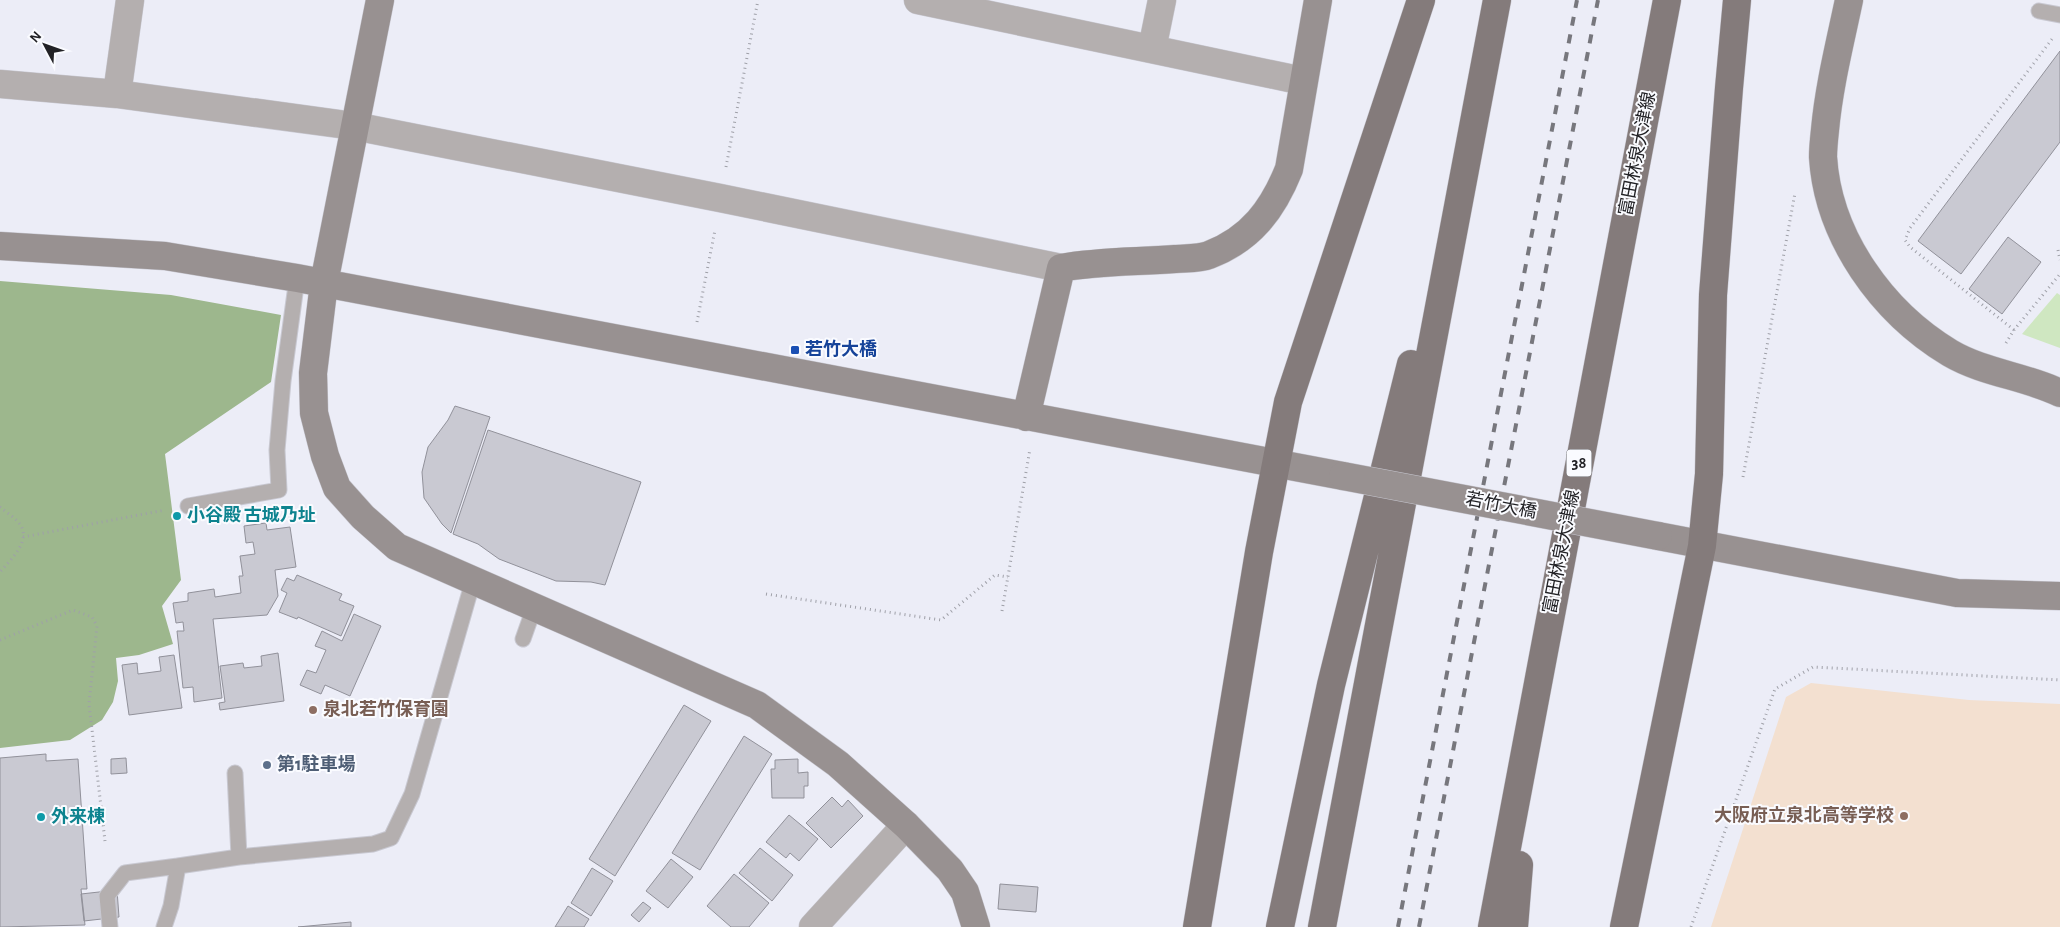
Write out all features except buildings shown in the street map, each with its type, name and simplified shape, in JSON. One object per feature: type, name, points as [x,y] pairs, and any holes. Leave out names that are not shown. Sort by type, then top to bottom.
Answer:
[{"type":"main road","points":[[1197,927],[1259,552],[1288,402],[1421,0]]},
{"type":"main road","points":[[1322,927],[1497,0]]},
{"type":"main road","name":"富田林泉大津線","points":[[1492,927],[1668,0]]},
{"type":"main road","points":[[1624,927],[1702,546],[1709,474],[1713,296],[1729,88],[1738,0]]},
{"type":"main road","points":[[1280,927],[1331,685],[1482,79]]},
{"type":"main road","points":[[1514,927],[1527,736]]},
{"type":"street","points":[[117,94],[130,0]]},
{"type":"street","points":[[380,0],[324,283],[313,373],[314,413],[325,456],[337,488],[363,517],[398,547],[757,705],[838,764],[906,825],[950,870],[965,892],[976,927]]},
{"type":"street","points":[[918,0],[1303,81]]},
{"type":"street","points":[[1152,49],[1162,0]]},
{"type":"street","points":[[0,84],[117,94],[354,126],[1061,268],[1086,263],[1208,256],[1237,241],[1263,218],[1279,195],[1289,169],[1318,0]]},
{"type":"street","points":[[1849,0],[1827,104],[1823,156],[1832,208],[1849,246],[1870,282],[1906,321],[1950,353],[1992,371],[2046,386],[2060,393]]},
{"type":"street","name":"若竹大橋","points":[[0,246],[165,256],[297,278],[1957,593],[2060,596]]},
{"type":"street","points":[[1026,417],[1061,268]]},
{"type":"street","points":[[813,927],[906,825]]},
{"type":"lane","points":[[2039,11],[2060,15]]},
{"type":"lane","points":[[188,506],[279,490],[277,450],[283,381],[297,278]]},
{"type":"lane","points":[[110,927],[107,896],[125,873],[239,857],[373,844],[390,838],[412,794],[473,581]]},
{"type":"lane","points":[[523,639],[534,608]]},
{"type":"lane","points":[[235,773],[239,857]]},
{"type":"lane","points":[[164,927],[171,906],[178,866]]},
{"type":"path","points":[[696,327],[758,0]]},
{"type":"path","points":[[2014,330],[1910,248],[1905,240],[1910,228],[2056,34]]},
{"type":"path","points":[[1743,478],[1796,188]]},
{"type":"path","points":[[2058,250],[2060,260]]},
{"type":"path","points":[[2004,346],[2014,330],[2060,274]]},
{"type":"path","points":[[1002,611],[1030,450]]},
{"type":"path","points":[[0,507],[20,524],[23,537],[18,552],[0,572]]},
{"type":"path","points":[[23,537],[170,509]]},
{"type":"path","points":[[766,594],[941,620],[995,575],[1008,577]]},
{"type":"path","points":[[0,640],[73,610],[92,618],[97,626],[88,704],[106,841]]},
{"type":"path","points":[[1692,927],[1775,689],[1813,667],[2060,680]]},
{"type":"shaded area","name":"大阪府立泉北高等学校","points":[[1811,683],[1969,700],[2060,704],[2060,927],[1711,927],[1786,697]]},
{"type":"green space","points":[[0,281],[171,295],[281,315],[271,382],[165,454],[181,580],[162,606],[173,644],[139,655],[116,658],[118,681],[113,702],[102,720],[70,740],[0,748]]},
{"type":"green space","points":[[2057,293],[2060,295],[2060,348],[2022,334]]},
{"type":"railway","points":[[1398,927],[1577,0]]},
{"type":"railway","points":[[1419,927],[1598,0]]},
{"type":"place","name":"若竹大橋","points":[[795,350]]},
{"type":"place","name":"小谷殿 古城乃址","points":[[177,516]]},
{"type":"place","name":"泉北若竹保育園","points":[[313,710]]},
{"type":"place","name":"第1駐車場","points":[[267,765]]},
{"type":"place","name":"大阪府立泉北高等学校","points":[[1904,816]]},
{"type":"place","name":"外来棟","points":[[41,817]]}]
